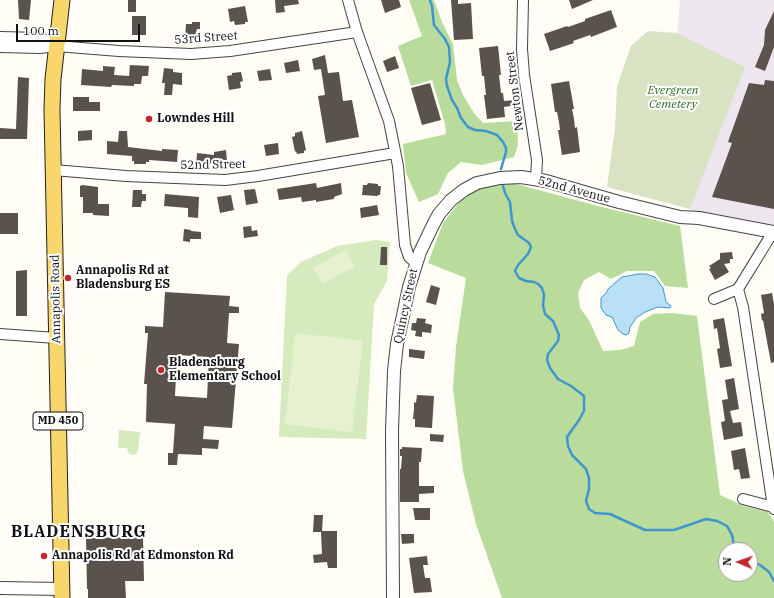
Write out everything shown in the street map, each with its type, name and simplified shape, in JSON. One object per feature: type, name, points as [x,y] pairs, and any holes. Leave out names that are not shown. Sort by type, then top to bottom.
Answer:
[{"type":"main road","name":"Annapolis Road","points":[[62,0],[53,79],[53,170],[62,593]]},
{"type":"street","name":"Quincy Street","points":[[348,0],[357,32],[387,116],[395,153],[405,245],[409,257],[416,264],[402,318],[394,371],[392,431],[393,598]]},
{"type":"street","name":"Newton Street","points":[[522,0],[522,50],[524,74],[537,160],[536,179]]},
{"type":"street","name":"53rd Street","points":[[56,46],[119,51],[191,54],[230,51],[357,32]]},
{"type":"street","points":[[0,38],[41,38],[56,46]]},
{"type":"street","points":[[0,47],[40,48],[56,46]]},
{"type":"street","name":"52nd Street","points":[[53,170],[126,176],[225,180],[258,176],[395,153]]},
{"type":"street","name":"52nd Avenue","points":[[416,264],[434,223],[445,206],[457,194],[477,183],[492,179],[514,177],[536,179],[664,213],[773,232]]},
{"type":"street","points":[[714,299],[738,289],[773,232]]},
{"type":"street","points":[[738,289],[743,307],[774,508],[743,499]]},
{"type":"street","points":[[0,334],[56,338]]},
{"type":"street","points":[[0,588],[62,593]]},
{"type":"shaded area","points":[[680,0],[774,0],[774,232],[686,215],[690,209],[677,33]]},
{"type":"green space","points":[[409,0],[434,0],[442,22],[453,44],[457,80],[463,95],[474,113],[483,123],[517,121],[518,145],[514,157],[482,165],[461,162],[448,173],[438,194],[419,202],[406,173],[403,144],[446,134],[445,124],[432,80],[411,86],[398,46],[422,36]]},
{"type":"green space","name":"Evergreen Cemetery","points":[[648,31],[677,33],[745,67],[690,209],[607,187],[615,129],[617,86],[631,46]]},
{"type":"green space","points":[[509,182],[680,226],[688,288],[665,286],[654,271],[627,271],[611,279],[599,272],[584,280],[578,293],[580,308],[589,320],[603,351],[620,350],[634,346],[640,322],[653,314],[672,313],[697,316],[720,495],[744,506],[768,512],[774,522],[774,598],[502,598],[476,524],[463,471],[453,388],[456,347],[466,278],[428,263],[443,223],[460,201],[479,189]]},
{"type":"green space","points":[[376,240],[390,242],[387,281],[374,304],[366,439],[279,437],[287,275],[301,262],[337,246]]},
{"type":"green space","points":[[346,250],[355,266],[322,284],[313,268]]},
{"type":"green space","points":[[295,333],[363,341],[352,432],[285,424]]},
{"type":"green space","points":[[119,430],[140,432],[138,450],[136,454],[129,454],[127,448],[118,448]]},
{"type":"water","points":[[646,274],[655,277],[663,288],[666,302],[671,306],[670,308],[658,307],[645,312],[636,318],[630,327],[629,333],[626,335],[618,330],[612,317],[606,315],[601,308],[601,298],[608,289],[622,277]]},
{"type":"building","points":[[18,0],[31,0],[29,20],[19,19]]},
{"type":"building","points":[[128,0],[136,0],[136,12],[128,12]]},
{"type":"building","points":[[275,0],[298,0],[299,4],[284,6],[285,12],[276,13]]},
{"type":"building","points":[[381,0],[399,0],[401,7],[385,13]]},
{"type":"building","points":[[451,0],[458,0],[458,4],[471,3],[473,39],[454,40]]},
{"type":"building","points":[[569,0],[593,0],[572,9]]},
{"type":"building","points":[[245,6],[248,22],[245,22],[245,24],[235,25],[234,21],[230,22],[228,9]]},
{"type":"building","points":[[611,10],[617,27],[591,37],[590,35],[573,41],[574,43],[550,51],[544,34],[585,21],[585,19]]},
{"type":"building","points":[[774,11],[774,47],[765,71],[755,67],[764,45],[765,30]]},
{"type":"building","points":[[132,16],[146,16],[146,35],[132,35]]},
{"type":"building","points":[[192,22],[200,22],[200,29],[197,29],[196,34],[194,34],[194,39],[185,38],[186,24],[192,24]]},
{"type":"building","points":[[498,46],[501,93],[503,93],[504,101],[516,100],[517,105],[504,107],[505,117],[487,119],[484,95],[486,95],[484,76],[482,76],[479,48]]},
{"type":"building","points":[[325,55],[328,73],[339,72],[343,101],[352,100],[359,137],[326,143],[318,96],[325,95],[321,69],[314,70],[312,59]]},
{"type":"building","points":[[395,56],[399,68],[387,72],[383,61]]},
{"type":"building","points":[[298,60],[300,71],[286,73],[284,63]]},
{"type":"building","points":[[130,65],[149,66],[148,76],[142,76],[141,84],[134,84],[134,86],[112,85],[111,87],[81,85],[82,69],[103,71],[103,66],[115,67],[114,75],[129,76]]},
{"type":"building","points":[[164,68],[173,69],[173,72],[182,73],[182,85],[173,84],[172,95],[164,95],[165,83],[162,83]]},
{"type":"building","points":[[270,69],[272,80],[259,81],[257,71]]},
{"type":"building","points":[[241,72],[243,81],[240,82],[241,88],[229,90],[227,76],[232,75],[232,73]]},
{"type":"building","points":[[18,77],[29,78],[27,139],[0,139],[0,128],[16,129]]},
{"type":"building","points":[[765,80],[774,81],[774,209],[712,197],[732,143],[728,142],[749,83],[764,85]]},
{"type":"building","points":[[569,81],[574,109],[572,109],[575,128],[577,127],[580,152],[562,155],[558,130],[560,130],[559,122],[557,112],[555,112],[551,84]]},
{"type":"building","points":[[430,83],[441,120],[422,125],[411,88]]},
{"type":"building","points":[[73,97],[89,97],[89,102],[100,102],[100,111],[73,111]]},
{"type":"building","points":[[92,130],[92,140],[78,141],[78,131]]},
{"type":"building","points":[[119,131],[127,131],[128,147],[162,151],[162,149],[178,150],[177,162],[149,160],[146,164],[134,164],[134,161],[132,161],[132,156],[107,154],[107,141],[118,142]]},
{"type":"building","points":[[302,131],[306,150],[304,153],[297,154],[296,151],[295,152],[292,137],[295,136],[295,133]]},
{"type":"building","points":[[278,143],[279,154],[266,156],[264,145]]},
{"type":"building","points":[[226,150],[227,161],[207,164],[206,169],[196,168],[197,153],[214,155],[214,152]]},
{"type":"building","points":[[316,183],[317,188],[341,183],[342,194],[334,197],[334,199],[316,202],[316,200],[302,202],[301,197],[279,200],[277,189]]},
{"type":"building","points":[[368,183],[378,184],[378,186],[381,186],[380,195],[362,195],[363,185],[367,185]]},
{"type":"building","points":[[80,186],[98,187],[98,204],[109,204],[109,216],[83,213],[83,197],[80,197]]},
{"type":"building","points":[[255,189],[258,203],[246,205],[244,190]]},
{"type":"building","points":[[133,190],[142,190],[142,194],[146,194],[146,201],[142,201],[141,207],[132,207]]},
{"type":"building","points":[[165,194],[199,197],[198,218],[188,217],[188,208],[164,206]]},
{"type":"building","points":[[231,195],[234,210],[220,213],[217,197]]},
{"type":"building","points":[[377,205],[379,215],[361,218],[360,208]]},
{"type":"building","points":[[0,213],[18,213],[18,234],[0,234]]},
{"type":"building","points":[[251,226],[252,231],[257,230],[258,236],[244,238],[243,227]]},
{"type":"building","points":[[184,229],[201,232],[201,239],[190,239],[190,242],[183,241]]},
{"type":"building","points":[[381,247],[387,247],[387,265],[380,265]]},
{"type":"building","points":[[732,252],[733,259],[730,259],[730,263],[724,264],[729,272],[715,280],[709,266],[720,259],[720,253]]},
{"type":"building","points":[[27,270],[27,316],[16,316],[16,271]]},
{"type":"building","points":[[431,285],[440,288],[436,305],[426,302]]},
{"type":"building","name":"Bladensburg Elementary School","points":[[165,292],[230,296],[229,306],[239,307],[239,313],[229,313],[227,343],[239,344],[232,428],[204,426],[203,439],[219,440],[218,449],[202,448],[202,455],[178,454],[177,465],[168,465],[168,453],[173,453],[175,424],[146,422],[147,384],[144,384],[148,333],[145,333],[145,326],[163,327]],"holes":[[[177,355],[209,357],[207,398],[175,396]]]},
{"type":"building","points":[[772,293],[774,304],[774,362],[771,363],[763,320],[762,321],[761,314],[764,313],[761,295]]},
{"type":"building","points":[[417,318],[426,319],[425,323],[432,325],[431,333],[422,332],[422,337],[415,336],[416,331],[411,330],[412,323],[416,323]]},
{"type":"building","points":[[724,318],[732,366],[720,368],[717,349],[720,348],[717,328],[714,329],[713,320]]},
{"type":"building","points":[[409,349],[425,351],[424,359],[409,357]]},
{"type":"building","points":[[734,378],[739,409],[730,411],[733,423],[741,422],[743,436],[724,440],[721,422],[725,421],[722,400],[728,399],[725,380]]},
{"type":"building","points":[[417,395],[434,396],[432,428],[415,427],[415,419],[413,419],[414,402],[416,403]]},
{"type":"building","points":[[430,434],[444,435],[443,442],[430,441]]},
{"type":"building","points":[[402,447],[422,448],[421,462],[419,462],[419,486],[434,486],[434,493],[419,494],[419,502],[400,502],[400,469],[402,456],[400,456],[400,449],[402,449]]},
{"type":"building","points":[[745,448],[750,478],[741,479],[739,469],[734,470],[731,451]]},
{"type":"building","points":[[413,508],[430,508],[430,520],[415,520]]},
{"type":"building","points":[[314,515],[323,515],[322,531],[337,531],[337,568],[328,568],[327,562],[314,563],[313,555],[322,554],[321,532],[313,532]]},
{"type":"building","points":[[401,534],[414,534],[414,543],[402,544]]},
{"type":"building","points":[[143,537],[144,581],[125,581],[126,598],[88,598],[86,538]]},
{"type":"building","points":[[427,556],[428,565],[423,565],[425,578],[430,578],[432,592],[414,593],[409,558]]},
{"type":"waterway","points":[[430,0],[434,25],[445,39],[449,47],[450,62],[446,79],[452,100],[461,118],[468,127],[497,135],[503,142],[506,152],[501,169]]},
{"type":"waterway","points":[[502,182],[505,193],[510,202],[512,221],[515,229],[518,235],[529,243],[531,247],[528,254],[518,265],[515,271],[519,278],[534,282],[542,288],[545,314],[553,321],[559,335],[558,341],[548,354],[547,360],[550,368],[558,379],[571,386],[584,396],[584,411],[567,437],[568,446],[572,455],[586,469],[589,478],[589,489],[586,501],[589,509],[595,513],[610,514],[645,530],[674,530],[706,519],[717,521],[727,526],[732,535],[733,542]]},
{"type":"waterway","points":[[758,564],[769,572],[774,581]]},
{"type":"place","name":"Lowndes Hill","points":[[149,119]]},
{"type":"place","name":"Annapolis Rd at Bladensburg ES","points":[[68,278]]},
{"type":"place","name":"Bladensburg Elementary School","points":[[161,370]]},
{"type":"place","name":"Annapolis Rd at Edmonston Rd","points":[[44,556]]},
{"type":"district","name":"BLADENSBURG","points":[[79,532]]}]
